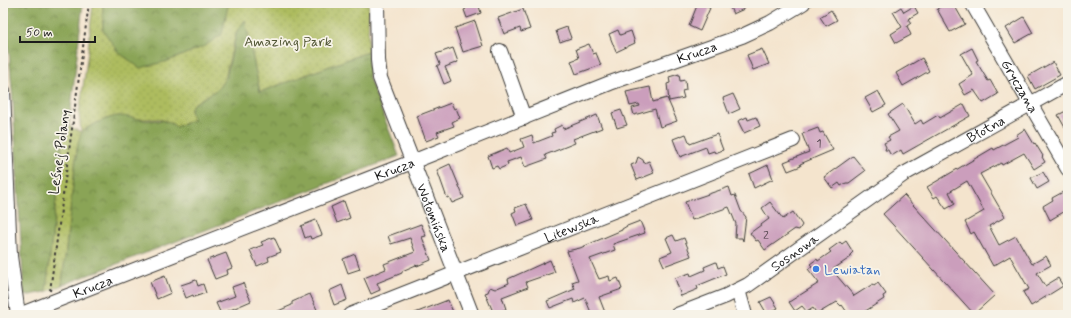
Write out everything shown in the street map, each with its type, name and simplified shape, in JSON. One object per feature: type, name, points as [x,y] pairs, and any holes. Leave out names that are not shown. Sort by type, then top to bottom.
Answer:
[{"type":"street","name":"Wołomińska","points":[[377,3],[378,60],[380,78],[472,315]]},
{"type":"street","name":"Krucza","points":[[18,315],[412,162],[610,83],[742,36],[770,23],[803,3]]},
{"type":"street","name":"Gryczana","points":[[972,3],[1068,169]]},
{"type":"street","points":[[500,51],[524,118]]},
{"type":"street","name":"Błotna","points":[[904,174],[1068,83]]},
{"type":"street","points":[[3,91],[10,256],[18,315]]},
{"type":"street","name":"Litewska","points":[[350,315],[793,140]]},
{"type":"street","name":"Sosnowa","points":[[677,315],[738,290],[748,284],[904,174]]},
{"type":"street","points":[[738,290],[745,315]]},
{"type":"path","name":"Leśnej Polany","points":[[48,304],[89,3]]},
{"type":"green space","points":[[5,3],[83,3],[69,126],[64,126],[46,292],[24,296],[13,102]]},
{"type":"green space","name":"Amazing Park","points":[[93,3],[103,3],[103,30],[228,6],[228,3],[369,3],[368,52],[260,92],[246,26],[237,31],[226,77],[223,82],[218,89],[192,105],[194,120],[176,127],[170,122],[159,119],[134,119],[119,116],[109,118],[87,128],[77,149],[62,285],[46,292],[64,126],[69,126],[81,132],[79,114]]},
{"type":"green space","points":[[103,3],[228,3],[228,6],[222,34],[205,46],[168,61],[140,68],[118,52],[103,30]]},
{"type":"green space","points":[[245,20],[260,92],[368,52],[369,78],[399,156],[62,285],[77,149],[79,139],[83,131],[98,122],[119,116],[144,120],[165,121],[176,127],[193,120],[190,111],[192,105],[218,89],[226,77],[237,31]]},
{"type":"building","points":[[467,3],[478,3],[481,13],[467,18],[464,10],[466,9]]},
{"type":"building","points":[[698,3],[710,8],[700,31],[689,26]]},
{"type":"building","points":[[728,3],[742,3],[744,9],[733,14]]},
{"type":"building","points":[[946,3],[953,3],[965,24],[950,32],[937,9]]},
{"type":"building","points":[[914,6],[918,13],[908,19],[911,23],[907,26],[911,35],[896,43],[891,34],[902,27],[893,12],[901,7],[904,12]]},
{"type":"building","points":[[523,9],[530,29],[521,32],[520,28],[504,34],[498,18]]},
{"type":"building","points":[[831,10],[837,20],[826,26],[820,17]]},
{"type":"building","points":[[1024,17],[1033,33],[1015,43],[1006,28]]},
{"type":"building","points":[[475,21],[483,46],[463,52],[455,28]]},
{"type":"building","points":[[567,27],[571,38],[560,42],[556,31]]},
{"type":"building","points":[[618,30],[620,35],[631,31],[635,43],[616,52],[609,34]]},
{"type":"building","points":[[589,44],[593,54],[596,53],[601,65],[576,74],[571,61],[579,58],[576,49]]},
{"type":"building","points":[[453,48],[458,62],[445,67],[451,81],[444,84],[437,66],[440,64],[436,54]]},
{"type":"building","points":[[972,48],[978,60],[976,61],[998,94],[983,103],[974,90],[965,95],[959,84],[973,75],[961,54]]},
{"type":"building","points":[[762,49],[769,64],[753,70],[747,55]]},
{"type":"building","points":[[922,58],[929,71],[903,86],[896,73]]},
{"type":"building","points":[[1053,62],[1060,75],[1035,89],[1028,76]]},
{"type":"building","points":[[679,74],[680,81],[685,80],[686,90],[682,91],[684,98],[669,101],[667,84],[670,83],[669,77]]},
{"type":"building","points":[[650,87],[653,102],[667,98],[677,121],[660,127],[655,109],[634,115],[632,108],[640,106],[639,104],[630,106],[626,92]]},
{"type":"building","points":[[878,91],[886,105],[873,112],[865,98]]},
{"type":"building","points":[[733,94],[740,109],[729,114],[723,98]]},
{"type":"building","points":[[451,103],[454,109],[456,108],[460,118],[452,122],[454,126],[437,132],[439,136],[426,141],[417,116]]},
{"type":"building","points":[[903,104],[915,124],[921,120],[923,124],[938,115],[940,118],[964,104],[970,116],[903,154],[901,150],[893,155],[890,154],[888,150],[885,150],[886,147],[884,143],[890,140],[888,137],[899,131],[888,114]]},
{"type":"building","points":[[621,110],[627,125],[617,128],[612,113]]},
{"type":"building","points":[[1068,110],[1068,133],[1058,115]]},
{"type":"building","points":[[597,115],[602,128],[573,139],[575,143],[545,155],[547,159],[525,167],[521,157],[507,162],[508,165],[499,169],[497,166],[492,168],[488,156],[507,148],[509,153],[524,147],[521,139],[532,135],[534,143],[552,136],[551,133],[555,132],[554,129],[562,125],[563,129]]},
{"type":"building","points":[[747,117],[748,120],[756,117],[760,126],[744,133],[738,121]]},
{"type":"building","points":[[818,128],[820,133],[823,132],[833,150],[800,164],[801,166],[788,171],[784,162],[809,152],[802,134]]},
{"type":"building","points":[[1025,129],[1043,156],[1042,157],[1045,162],[1034,169],[1024,153],[1002,165],[1001,163],[980,174],[1005,217],[989,226],[999,245],[1016,236],[1032,264],[1046,256],[1051,265],[1037,273],[1045,286],[1058,278],[1063,286],[1031,306],[1023,292],[1029,289],[1010,256],[993,266],[974,232],[971,234],[965,222],[984,211],[967,181],[949,192],[955,204],[946,209],[937,196],[934,198],[927,187],[993,148],[994,150],[1018,137],[1016,135]]},
{"type":"building","points":[[686,134],[690,144],[717,134],[723,150],[715,153],[714,151],[708,153],[706,147],[680,157],[673,139]]},
{"type":"building","points":[[853,156],[865,171],[849,183],[841,186],[839,183],[832,188],[824,177]]},
{"type":"building","points":[[638,157],[643,160],[644,163],[649,161],[654,173],[637,180],[631,165],[636,163]]},
{"type":"building","points":[[450,164],[464,198],[452,203],[449,197],[447,198],[437,170]]},
{"type":"building","points":[[768,165],[773,179],[754,188],[749,174]]},
{"type":"building","points":[[1043,172],[1049,182],[1037,189],[1031,178]]},
{"type":"building","points":[[729,187],[732,196],[735,195],[741,211],[746,217],[743,241],[742,238],[735,238],[736,224],[729,207],[692,220],[685,202]]},
{"type":"building","points":[[1063,192],[1068,200],[1068,203],[1065,205],[1067,210],[1050,220],[1043,206],[1053,200],[1052,198]]},
{"type":"building","points":[[904,195],[995,295],[974,314],[883,214]]},
{"type":"building","points":[[344,201],[350,218],[337,223],[331,207]]},
{"type":"building","points":[[770,202],[783,219],[793,212],[802,225],[799,230],[795,229],[765,250],[758,240],[756,241],[750,233],[769,219],[762,208]]},
{"type":"building","points":[[526,204],[533,220],[517,226],[512,213],[516,211],[515,208]]},
{"type":"building","points":[[316,220],[322,235],[311,239],[310,236],[305,238],[301,226]]},
{"type":"building","points":[[640,221],[645,233],[613,244],[615,250],[590,259],[599,279],[609,276],[610,281],[618,278],[622,289],[599,297],[606,315],[592,315],[585,298],[574,303],[573,299],[550,308],[547,301],[575,289],[572,282],[578,280],[567,251],[580,248]]},
{"type":"building","points":[[421,224],[426,236],[422,237],[431,260],[417,266],[416,265],[402,271],[402,273],[377,283],[380,290],[371,294],[364,278],[386,269],[384,264],[415,252],[410,238],[391,244],[388,236]]},
{"type":"building","points":[[673,235],[676,241],[684,238],[691,256],[664,266],[660,257],[672,252],[666,238]]},
{"type":"building","points":[[274,237],[281,252],[268,257],[269,261],[257,266],[250,250],[263,245],[261,242]]},
{"type":"building","points":[[846,241],[853,252],[850,255],[851,257],[832,270],[854,296],[873,284],[874,286],[878,283],[886,294],[883,296],[884,299],[864,312],[865,315],[849,315],[842,305],[841,306],[837,302],[817,314],[813,308],[807,312],[802,306],[795,311],[789,302],[819,283],[808,269],[812,266],[810,264],[817,259],[818,261],[831,252],[829,250],[840,242],[842,244]]},
{"type":"building","points":[[226,253],[232,268],[227,270],[228,274],[215,279],[207,260]]},
{"type":"building","points":[[355,254],[360,269],[348,273],[343,259]]},
{"type":"building","points":[[550,260],[555,272],[526,282],[528,287],[502,297],[506,309],[494,314],[485,293],[488,292],[490,287],[495,289],[509,283],[508,279]]},
{"type":"building","points":[[716,262],[718,268],[723,266],[726,274],[697,286],[698,289],[681,296],[675,278],[690,273],[691,276],[705,270],[704,267]]},
{"type":"building","points":[[165,276],[171,293],[157,299],[150,282]]},
{"type":"building","points":[[196,280],[198,286],[203,284],[206,293],[194,297],[193,295],[186,298],[181,285]]},
{"type":"building","points":[[243,283],[251,301],[221,314],[216,303],[235,296],[232,287]]},
{"type":"building","points":[[342,285],[347,300],[334,305],[329,291]]},
{"type":"building","points":[[310,294],[318,312],[310,315],[269,315],[292,305],[292,302]]},
{"type":"building","points":[[771,297],[778,308],[767,314],[760,302]]},
{"type":"building","points":[[448,300],[453,312],[446,315],[410,315]]},
{"type":"place","name":"Lewiatan","points":[[816,269]]}]
